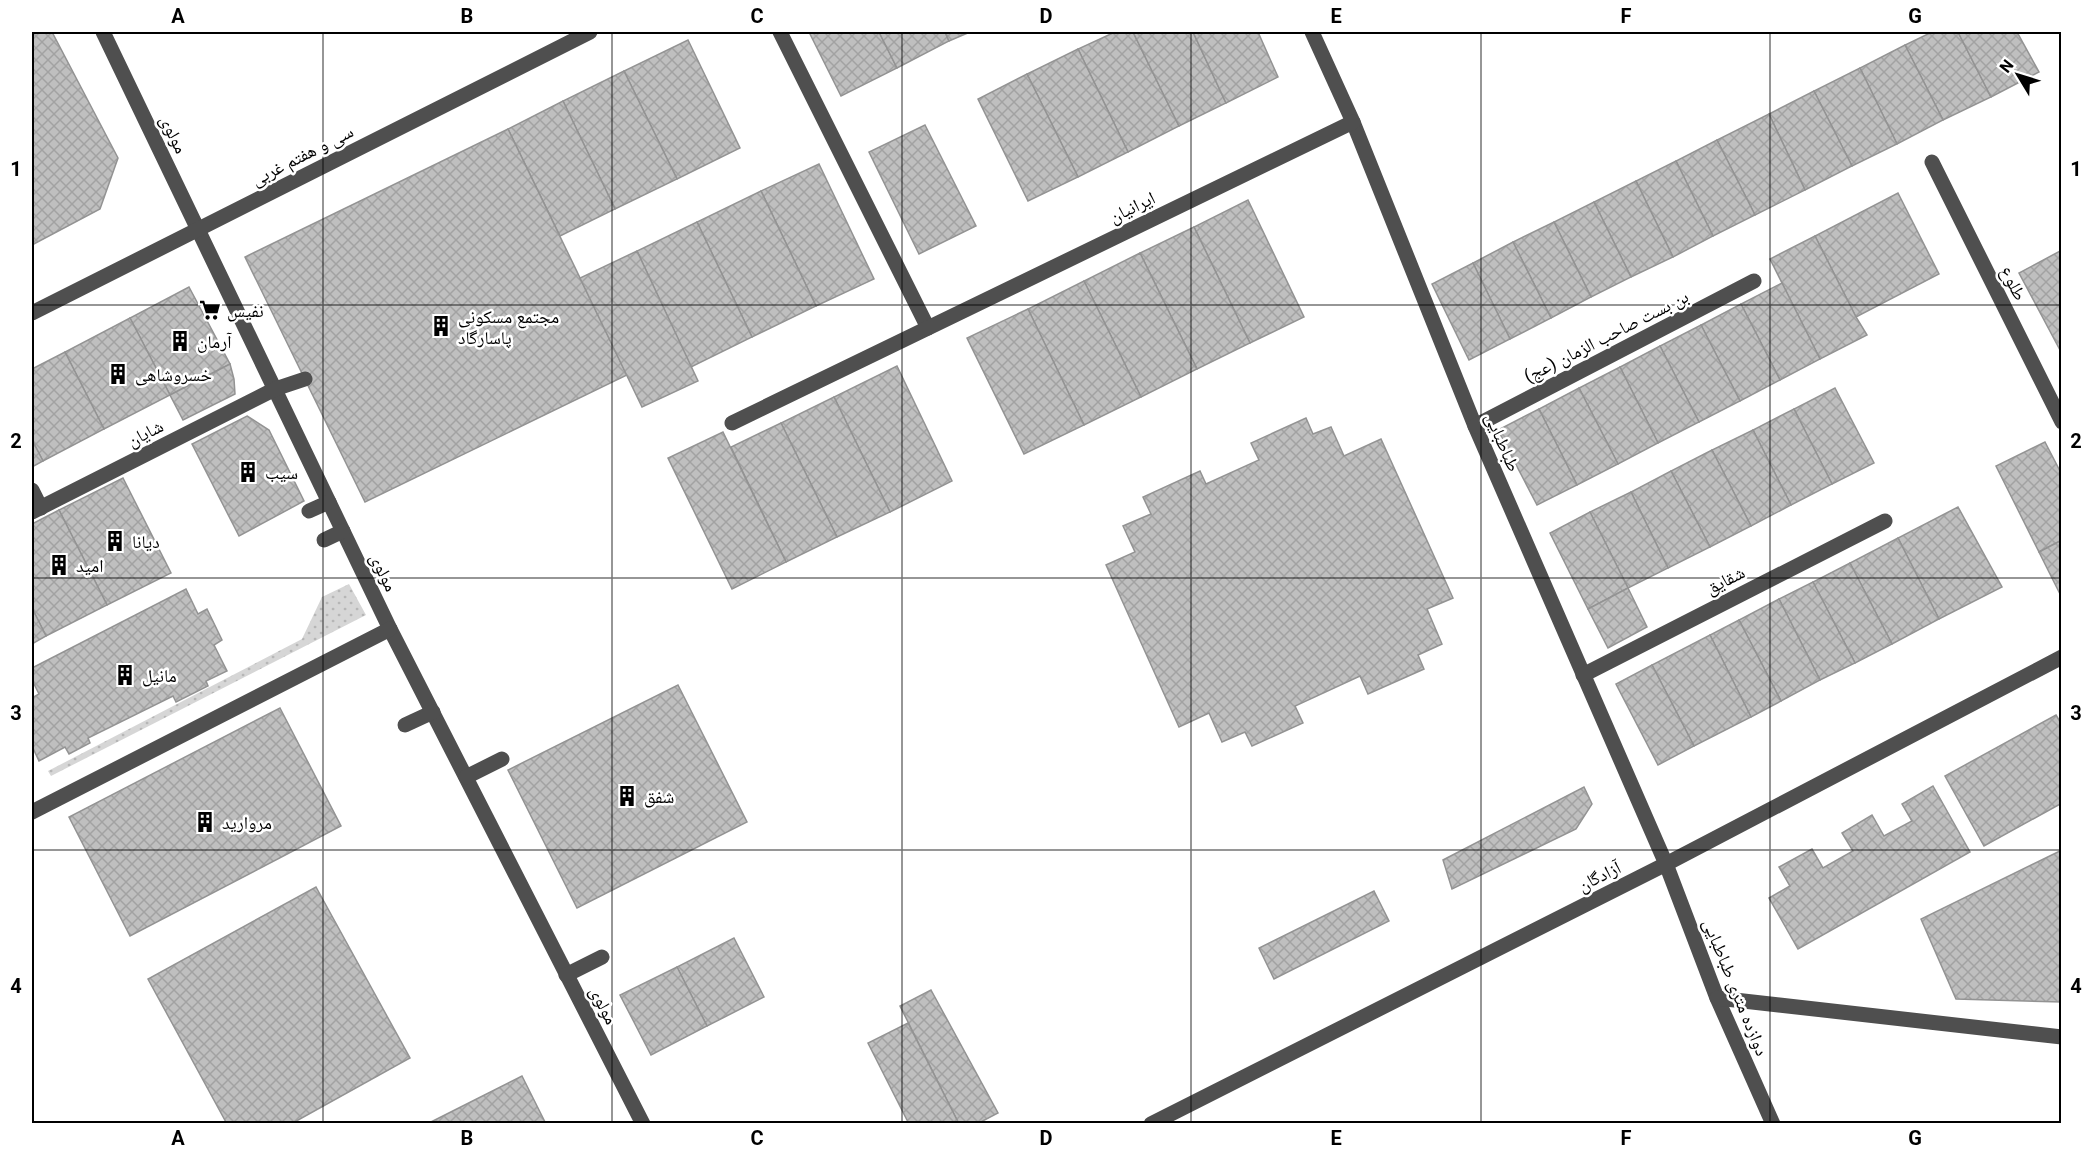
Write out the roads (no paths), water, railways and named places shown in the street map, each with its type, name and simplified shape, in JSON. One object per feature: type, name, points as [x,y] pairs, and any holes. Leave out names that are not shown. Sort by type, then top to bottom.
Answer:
[{"type":"street","name":"مولوی","points":[[102,32],[390,629],[643,1124]]},
{"type":"street","name":"سی و هفتم غربی","points":[[32,313],[590,32]]},
{"type":"street","points":[[780,32],[928,328]]},
{"type":"street","name":"طباطبایی","points":[[1312,32],[1353,122],[1475,426],[1666,864]]},
{"type":"street","name":"ایرانیان","points":[[732,423],[1353,122]]},
{"type":"street","name":"طلوع","points":[[1932,162],[2061,422]]},
{"type":"street","name":"بن بست صاحب الزمان (عج)","points":[[1475,426],[1755,281]]},
{"type":"street","name":"شایان","points":[[36,510],[77,482],[107,480],[135,453],[275,389],[304,379]]},
{"type":"street","points":[[32,490],[36,510]]},
{"type":"street","points":[[309,511],[329,502]]},
{"type":"street","name":"شقایق","points":[[1583,675],[1885,520]]},
{"type":"street","points":[[324,540],[343,531]]},
{"type":"street","points":[[32,812],[390,629]]},
{"type":"street","name":"آزادگان","points":[[1152,1124],[1170,1119],[1666,864],[2061,657]]},
{"type":"street","points":[[405,725],[433,712]]},
{"type":"street","points":[[466,777],[502,759]]},
{"type":"street","name":"دوازده متری طباطبایی","points":[[1666,864],[1717,998],[1773,1124]]},
{"type":"street","points":[[566,975],[602,957]]},
{"type":"street","points":[[1717,998],[2061,1037]]},
{"type":"place","name":"نفیس","points":[[210,310]]},
{"type":"place","name":"مجتمع مسکونی پاسارگاد","points":[[441,326]]},
{"type":"place","name":"آرمان","points":[[180,341]]},
{"type":"place","name":"خسروشاهی","points":[[118,374]]},
{"type":"place","name":"سیب","points":[[248,472]]},
{"type":"place","name":"دیانا","points":[[115,541]]},
{"type":"place","name":"امید","points":[[59,565]]},
{"type":"place","name":"مانیل","points":[[125,675]]},
{"type":"place","name":"شفق","points":[[627,796]]},
{"type":"place","name":"مروارید","points":[[205,822]]}]
